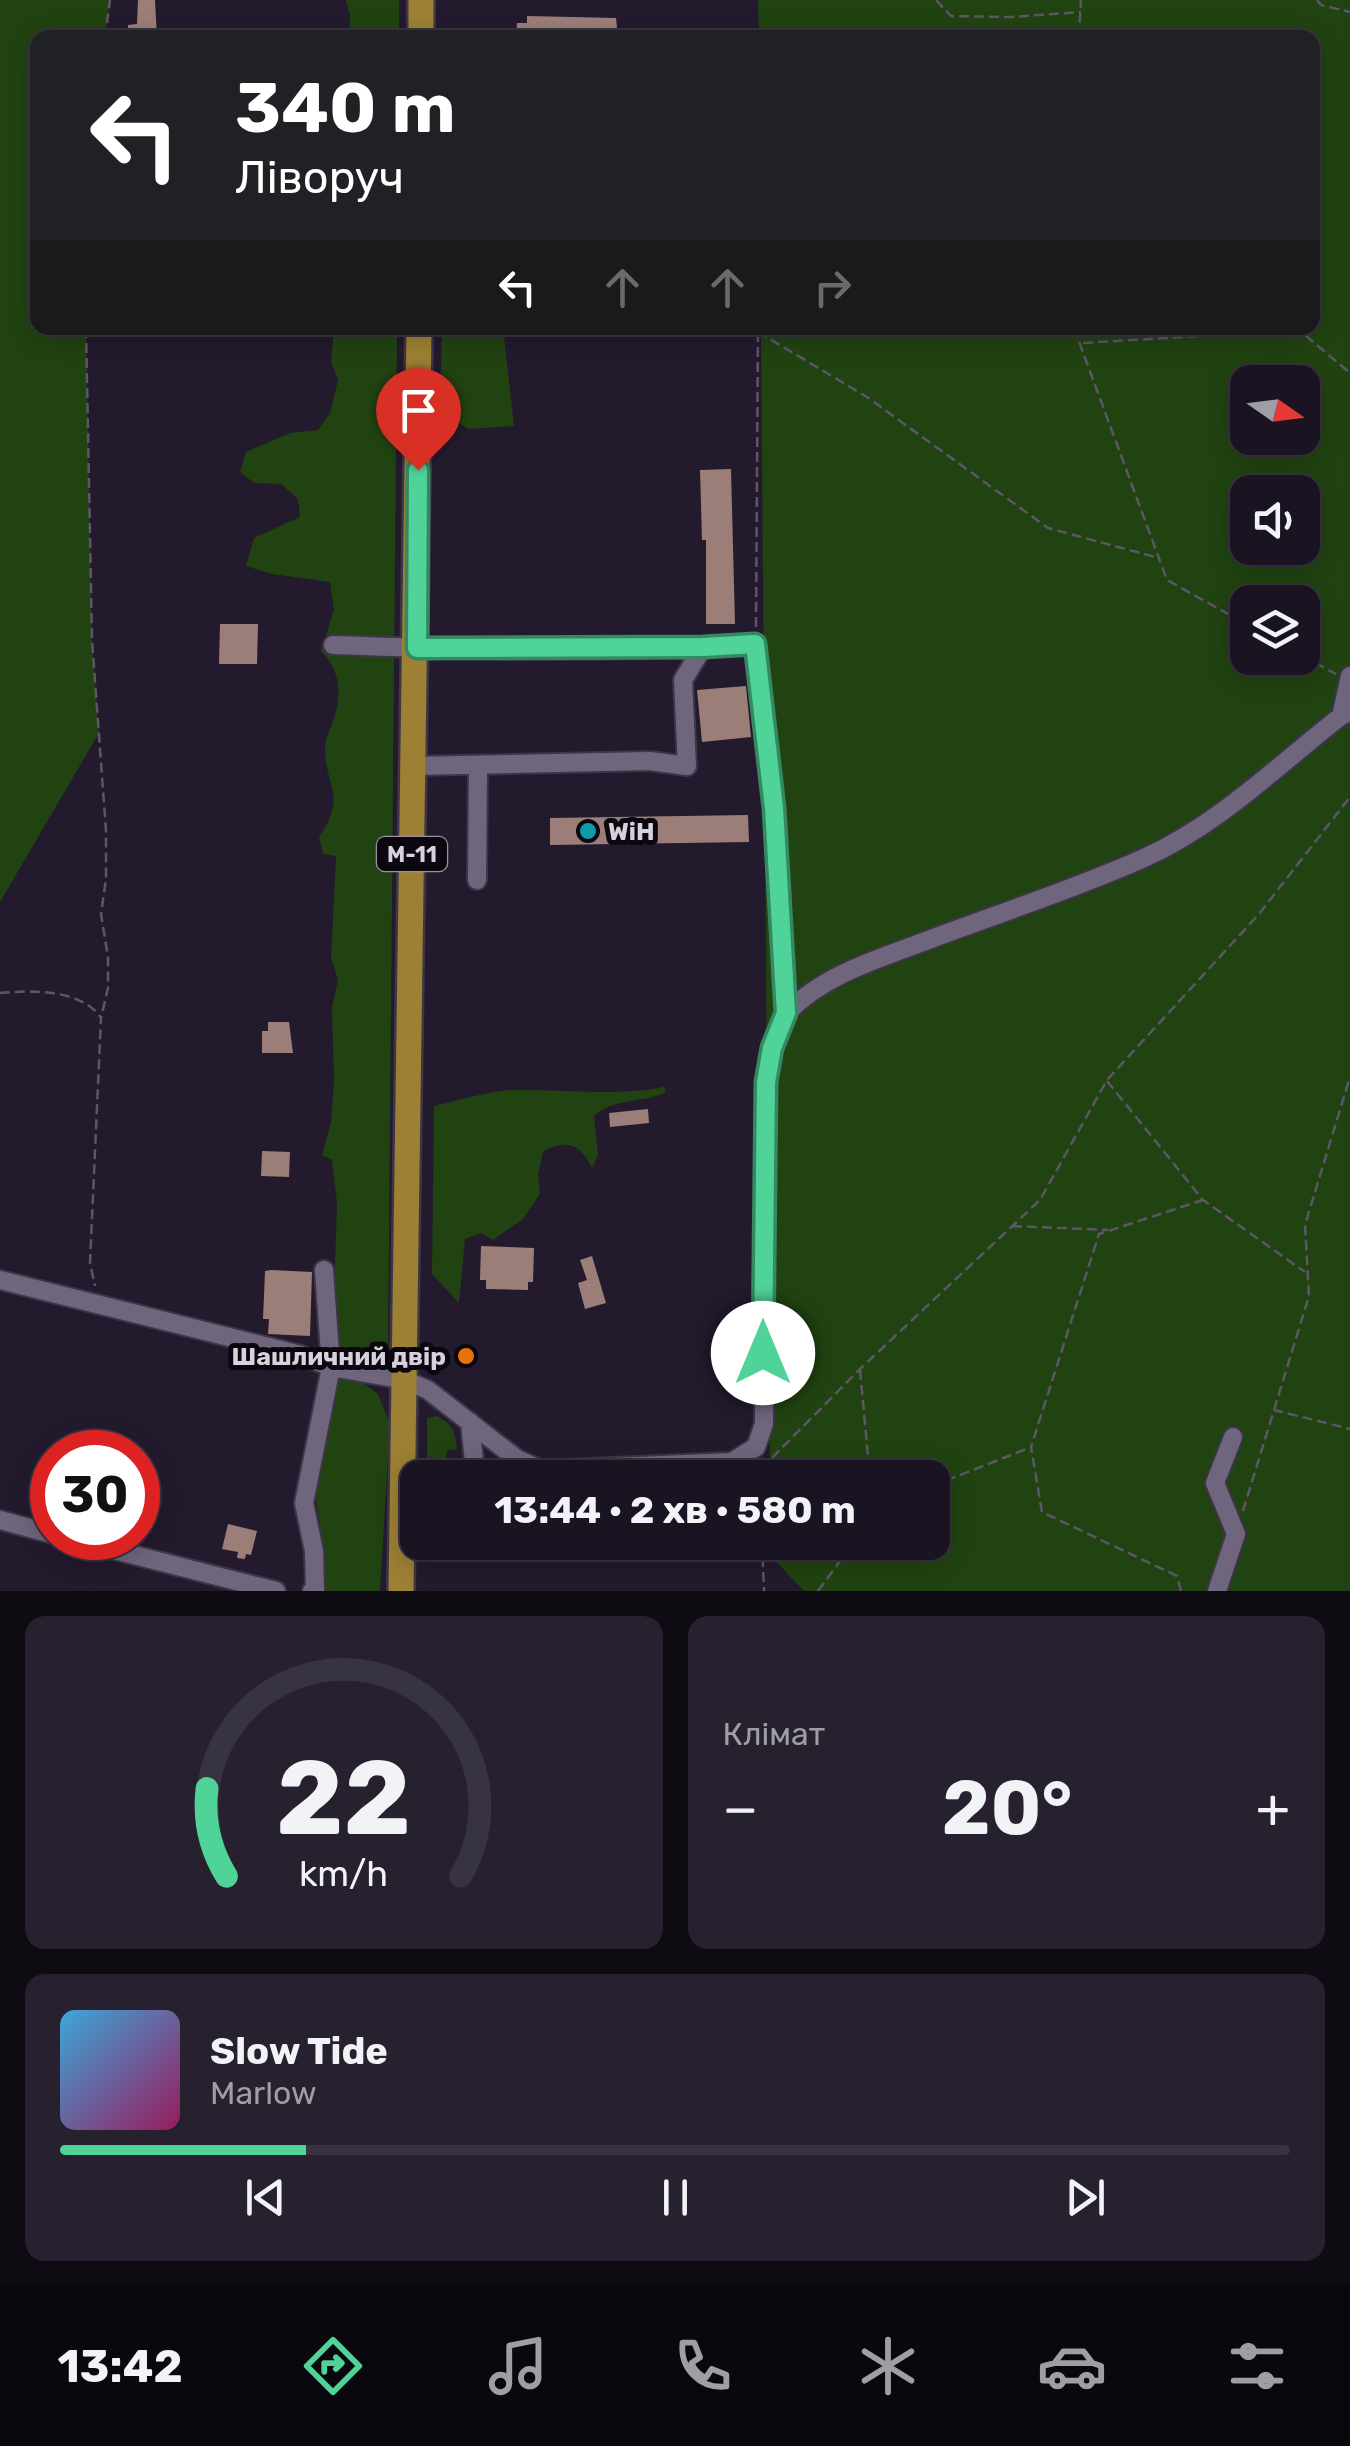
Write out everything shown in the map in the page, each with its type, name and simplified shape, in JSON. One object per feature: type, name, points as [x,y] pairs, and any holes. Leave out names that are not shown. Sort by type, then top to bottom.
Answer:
[{"type":"highway","points":[[422,0],[422,30]]},
{"type":"highway","name":"М-11","points":[[407,1460],[405,1380],[419,335]]},
{"type":"highway","name":"М-11","points":[[401,1591],[407,1560]]},
{"type":"street","points":[[0,1280],[301,1355],[331,1368],[405,1380],[428,1390],[517,1459],[542,1470],[732,1462],[756,1447],[764,1424],[766,1082],[772,1048],[786,1013],[774,808],[755,644],[417,648],[332,645]]},
{"type":"street","points":[[413,766],[650,761],[687,766],[683,680],[703,647]]},
{"type":"street","points":[[786,1013],[814,990],[860,966],[1145,858],[1208,824],[1345,714],[1349,679]]},
{"type":"street","points":[[477,880],[478,765]]},
{"type":"street","points":[[312,1591],[314,1552],[304,1503],[331,1368],[324,1270]]},
{"type":"street","points":[[470,1422],[473,1460]]},
{"type":"street","points":[[1216,1591],[1236,1534],[1215,1483],[1232,1437]]},
{"type":"street","points":[[0,1520],[30,1528]]},
{"type":"street","points":[[154,1560],[276,1591]]},
{"type":"path","points":[[106,30],[110,0]]},
{"type":"path","points":[[936,0],[951,16],[1080,12]]},
{"type":"path","points":[[1079,30],[1082,0]]},
{"type":"path","points":[[1316,0],[1321,5],[1350,12]]},
{"type":"path","points":[[86,335],[92,640],[106,832],[101,914],[108,958],[108,988],[101,1018],[90,1263],[98,1306]]},
{"type":"path","points":[[755,644],[758,335]]},
{"type":"path","points":[[766,335],[867,398],[1048,528],[1160,558]]},
{"type":"path","points":[[1077,335],[1168,580],[1230,615]]},
{"type":"path","points":[[1080,343],[1215,335]]},
{"type":"path","points":[[1305,335],[1350,374]]},
{"type":"path","points":[[1320,665],[1349,679]]},
{"type":"path","points":[[770,1460],[860,1369],[1040,1200],[1106,1080],[1258,914],[1350,798]]},
{"type":"path","points":[[0,993],[37,992],[66,997],[84,1002],[101,1018]]},
{"type":"path","points":[[1236,1534],[1309,1296],[1305,1225],[1350,1077]]},
{"type":"path","points":[[1106,1080],[1203,1200],[1308,1274]]},
{"type":"path","points":[[1181,1591],[1177,1576],[1042,1512],[1031,1447],[1099,1234],[1203,1200]]},
{"type":"path","points":[[1012,1226],[1110,1230]]},
{"type":"path","points":[[860,1369],[868,1460]]},
{"type":"path","points":[[1274,1410],[1350,1429]]},
{"type":"path","points":[[950,1479],[1031,1447]]},
{"type":"path","points":[[763,1560],[764,1591]]},
{"type":"path","points":[[818,1591],[841,1560]]},
{"type":"green space","points":[[0,0],[110,0],[106,30],[30,30],[30,335],[86,335],[92,640],[99,733],[0,902]]},
{"type":"green space","points":[[346,0],[399,0],[399,30],[349,30]]},
{"type":"green space","points":[[758,0],[1350,0],[1350,1591],[804,1591],[775,1560],[950,1560],[950,1460],[770,1460],[761,335],[1320,335],[1320,30],[759,30]]},
{"type":"green space","points":[[333,335],[397,335],[388,1353],[371,1366],[338,1366],[330,1296],[337,1202],[332,1160],[322,1155],[331,1122],[332,1007],[338,980],[331,958],[336,856],[323,854],[319,837],[334,800],[325,747],[338,695],[333,667],[321,651],[334,610],[330,582],[246,566],[254,538],[300,517],[298,499],[281,484],[254,483],[240,472],[246,452],[290,433],[318,430],[330,413],[338,380],[331,362]]},
{"type":"green space","points":[[442,335],[504,335],[514,426],[469,429],[440,412]]},
{"type":"green space","points":[[664,1087],[666,1092],[657,1096],[610,1106],[594,1116],[598,1155],[592,1168],[572,1146],[560,1145],[543,1151],[538,1175],[540,1194],[523,1219],[493,1240],[481,1233],[465,1239],[459,1303],[432,1274],[434,1106],[502,1091],[607,1092]]},
{"type":"green space","points":[[358,1379],[378,1394],[390,1423],[380,1591],[311,1591],[321,1531],[311,1467],[323,1388],[338,1380]]},
{"type":"green space","points":[[427,1418],[441,1418],[452,1429],[457,1449],[447,1450],[446,1460],[427,1460]]},
{"type":"building","points":[[138,0],[155,0],[157,30],[128,30],[128,25],[137,24]]},
{"type":"building","points":[[527,16],[616,18],[617,30],[517,30],[517,23],[527,23]]},
{"type":"building","points":[[731,469],[735,624],[706,624],[706,540],[702,540],[700,470]]},
{"type":"building","points":[[220,624],[258,624],[257,664],[219,664]]},
{"type":"building","points":[[746,686],[751,737],[702,742],[697,690]]},
{"type":"building","points":[[748,815],[749,842],[550,845],[550,818]]},
{"type":"building","points":[[268,1022],[289,1022],[293,1053],[262,1053],[262,1031],[268,1031]]},
{"type":"building","points":[[648,1109],[649,1123],[610,1127],[609,1113]]},
{"type":"building","points":[[262,1151],[290,1152],[289,1177],[261,1176]]},
{"type":"building","points":[[481,1246],[534,1248],[533,1282],[528,1282],[528,1290],[486,1289],[486,1280],[480,1280]]},
{"type":"building","points":[[592,1256],[606,1303],[585,1309],[578,1283],[587,1280],[580,1260]]},
{"type":"building","points":[[265,1271],[312,1272],[310,1336],[268,1334],[269,1319],[263,1319]]},
{"type":"building","points":[[228,1524],[257,1531],[251,1555],[246,1554],[245,1559],[237,1558],[238,1552],[222,1549]]},
{"type":"place","name":"WiH","points":[[588,831]]},
{"type":"place","name":"Шашличний двір","points":[[466,1356]]},
{"type":"route","points":[[418,470],[417,648],[755,644],[774,808],[786,1013],[772,1048],[766,1082],[763,1353]]}]
